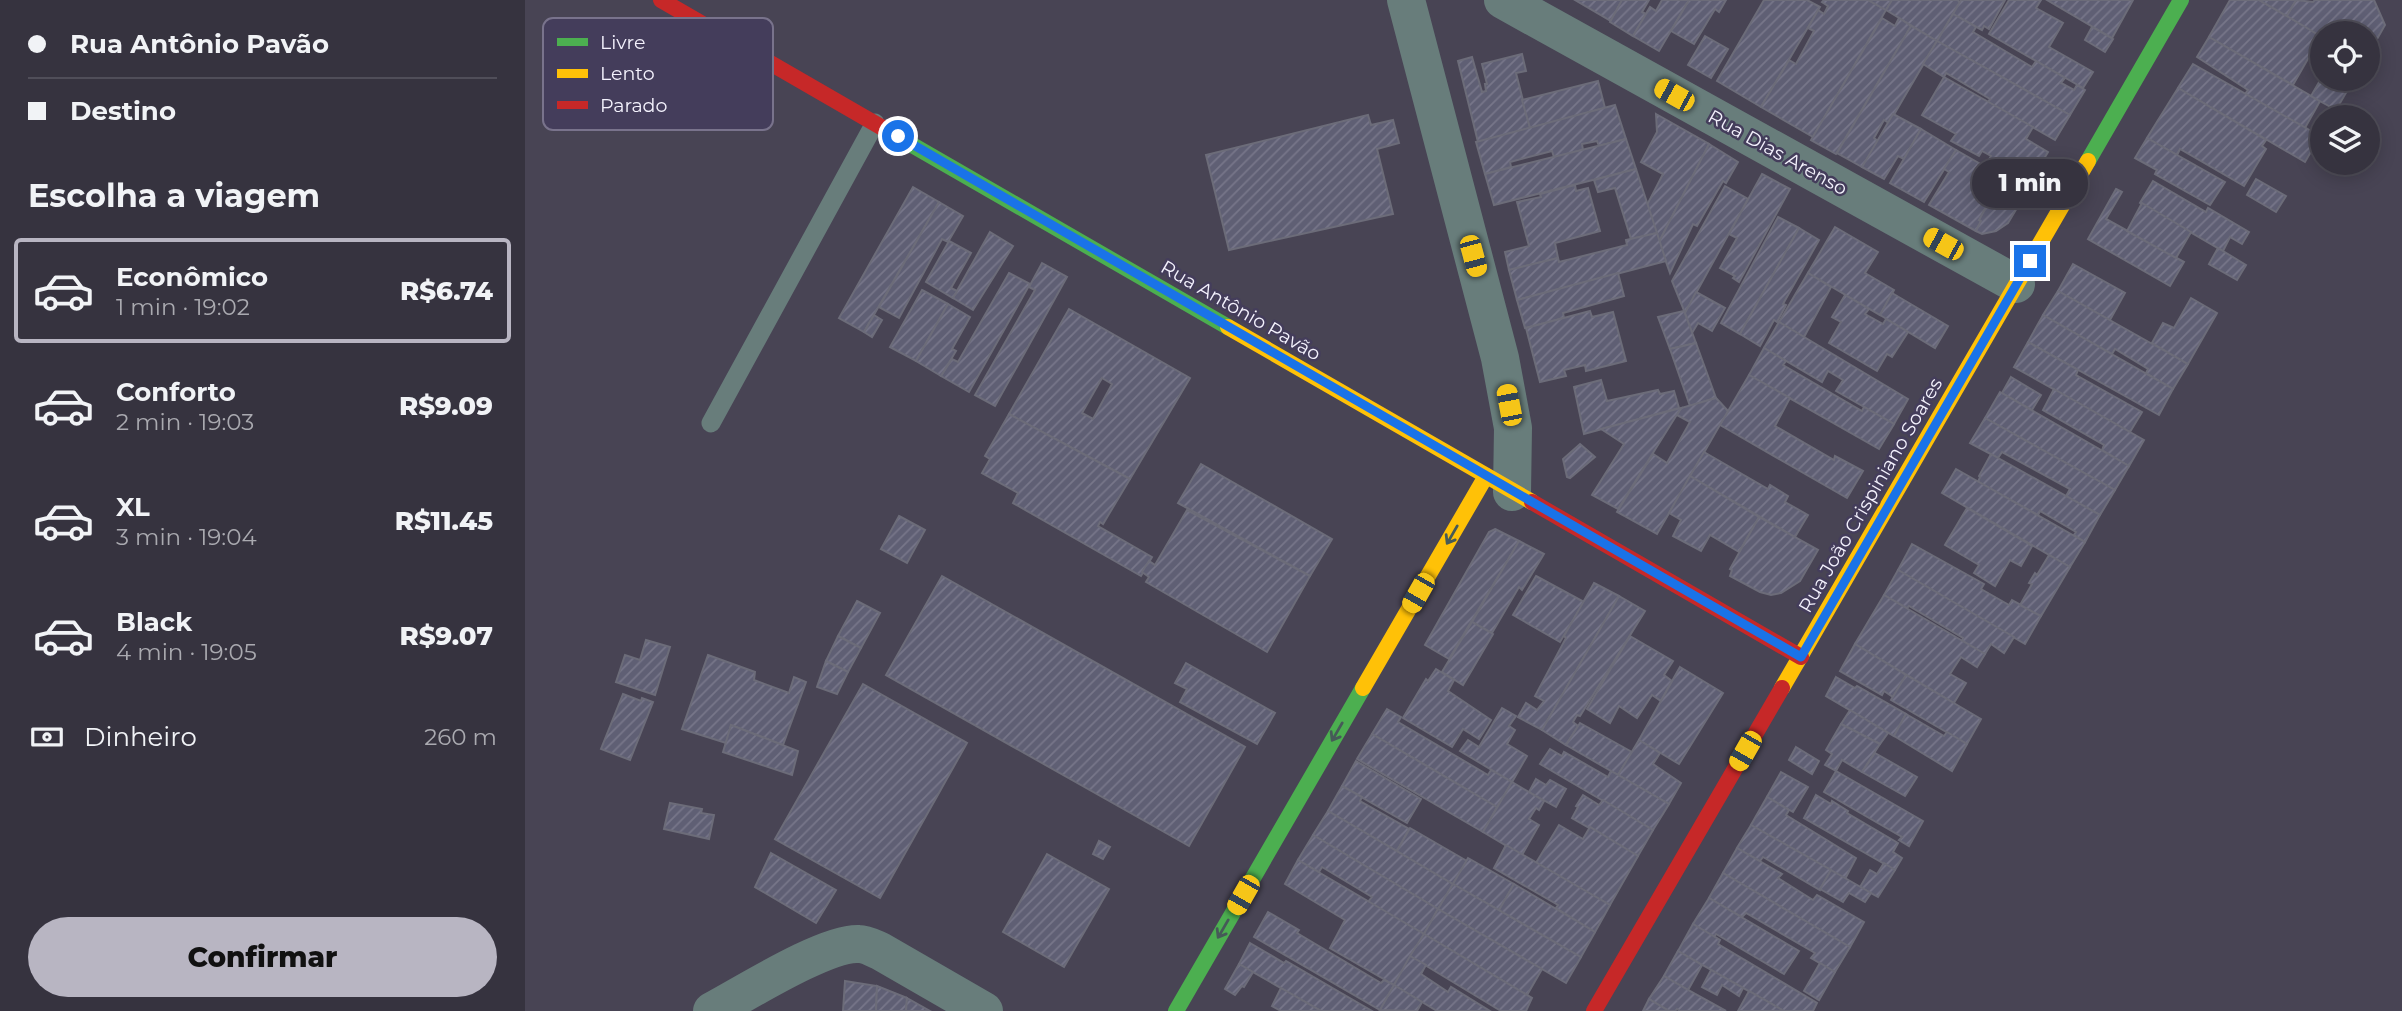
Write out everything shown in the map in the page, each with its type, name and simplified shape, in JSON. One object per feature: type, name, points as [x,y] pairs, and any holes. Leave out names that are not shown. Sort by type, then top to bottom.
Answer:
[{"type":"street","name":"Rua Antônio Pavão","points":[[661,0],[692,18]]},
{"type":"street","points":[[1176,1011],[1499,484],[1513,428],[1500,358],[1406,0]]},
{"type":"street","name":"Rua Dias Arenso","points":[[1503,0],[2016,284]]},
{"type":"street","name":"Rua João Crispiniano Soares","points":[[1594,1011],[2182,0]]},
{"type":"street","name":"Rua Antônio Pavão","points":[[773,64],[1801,657]]},
{"type":"street","points":[[712,1011],[839,945],[861,943],[880,951],[984,1011]]},
{"type":"lane","points":[[711,422],[875,123]]},
{"type":"building","points":[[1575,0],[1622,0],[1611,21]]},
{"type":"building","points":[[1622,0],[1649,0],[1642,12],[1646,14],[1633,36],[1610,22]]},
{"type":"building","points":[[1662,0],[1689,0],[1659,51],[1633,36],[1650,7],[1656,11]]},
{"type":"building","points":[[1689,0],[1726,0],[1719,12],[1715,9],[1694,44],[1671,31]]},
{"type":"building","points":[[1764,0],[1807,0],[1820,7],[1761,107],[1717,81]]},
{"type":"building","points":[[1868,0],[1886,10],[1813,137],[1761,107],[1789,60],[1796,64],[1814,31],[1808,28],[1818,10],[1824,14],[1828,6],[1822,2]]},
{"type":"building","points":[[1868,0],[1892,0],[1886,10]]},
{"type":"building","points":[[1892,0],[1960,2],[1937,41],[1886,10]]},
{"type":"building","points":[[1961,0],[2005,0],[1989,29],[1984,26],[1982,30],[1953,14]]},
{"type":"building","points":[[2009,0],[2041,0],[2036,8],[2063,23],[2049,47],[2093,72],[2083,88],[1989,34]]},
{"type":"building","points":[[2047,0],[2133,0],[2112,38]]},
{"type":"building","points":[[2230,0],[2259,0],[2310,30],[2310,55],[2293,85],[2209,37]]},
{"type":"building","points":[[2259,0],[2296,0],[2287,16]]},
{"type":"building","points":[[2296,0],[2374,0],[2385,25],[2380,34],[2380,21],[2310,21],[2310,30],[2287,16]]},
{"type":"building","points":[[1953,14],[1976,27],[1973,32],[2032,67],[2036,61],[2065,78],[2061,83],[2074,90],[2077,85],[2085,90],[2070,115],[1937,41]]},
{"type":"building","points":[[1882,18],[1895,26],[1899,18],[1911,26],[1836,154],[1811,140]]},
{"type":"building","points":[[1911,26],[1937,41],[1889,123],[1884,120],[1874,138],[1878,141],[1862,167],[1837,153]]},
{"type":"building","points":[[2092,27],[2113,39],[2105,52],[2085,40]]},
{"type":"building","points":[[1705,36],[1728,49],[1711,78],[1688,65]]},
{"type":"building","points":[[2209,37],[2320,101],[2318,105],[2310,105],[2310,119],[2305,128],[2245,94],[2248,90],[2197,57]]},
{"type":"building","points":[[1937,41],[2070,115],[2055,140],[1988,102],[1990,99],[1946,73],[1944,77],[1923,64]]},
{"type":"building","points":[[1522,54],[1526,71],[1516,73],[1530,128],[1478,142],[1458,61],[1472,57],[1482,92],[1486,91],[1487,84],[1482,64]]},
{"type":"building","points":[[2193,64],[2310,130],[2310,153],[2305,162],[2178,88]]},
{"type":"building","points":[[1944,77],[2033,127],[2026,139],[2048,152],[2025,190],[1985,167],[1991,156],[1982,151],[1979,156],[1951,141],[1956,134],[1922,115]]},
{"type":"building","points":[[1598,81],[1605,108],[1530,128],[1522,100]]},
{"type":"building","points":[[2178,88],[2266,140],[2262,146],[2266,149],[2244,186],[2180,149],[2177,155],[2147,138]]},
{"type":"building","points":[[2314,91],[2347,91],[2339,105],[2327,105],[2311,96]]},
{"type":"building","points":[[1615,105],[1626,139],[1599,146],[1597,141],[1582,144],[1583,150],[1554,157],[1552,151],[1510,162],[1511,167],[1485,174],[1476,142]]},
{"type":"building","points":[[1656,114],[1709,144],[1659,242],[1647,205],[1663,174],[1641,162],[1657,132]]},
{"type":"building","points":[[1893,114],[1921,129],[1904,159],[1898,156],[1884,179],[1862,167]]},
{"type":"building","points":[[1368,115],[1371,125],[1393,120],[1399,143],[1377,149],[1393,214],[1229,250],[1206,155]]},
{"type":"building","points":[[1921,129],[1956,150],[1924,202],[1890,183]]},
{"type":"building","points":[[2147,138],[2225,182],[2210,205],[2155,174],[2157,170],[2135,158]]},
{"type":"building","points":[[1626,139],[1636,169],[1494,205],[1485,174]]},
{"type":"building","points":[[1709,144],[1738,162],[1726,183],[1723,181],[1697,226],[1693,224],[1670,273],[1659,242]]},
{"type":"building","points":[[1956,150],[2003,177],[1979,220],[1981,221],[1976,231],[1929,205],[1949,172],[1944,169]]},
{"type":"building","points":[[1636,169],[1657,233],[1631,239],[1615,188],[1598,192],[1594,180]]},
{"type":"building","points":[[1762,174],[1790,189],[1739,282],[1733,278],[1735,276],[1720,268],[1737,238],[1729,234]]},
{"type":"building","points":[[2003,177],[2027,191],[2008,223],[1996,231],[1982,234],[1976,231],[1981,221],[1979,220]]},
{"type":"building","points":[[2256,179],[2286,196],[2276,212],[2247,195]]},
{"type":"building","points":[[2153,181],[2206,212],[2208,208],[2249,232],[2242,244],[2230,237],[2223,251],[2140,203]]},
{"type":"building","points":[[1575,185],[1576,191],[1588,188],[1600,231],[1555,243],[1558,258],[1509,270],[1505,252],[1529,246],[1517,202]]},
{"type":"building","points":[[1725,186],[1748,199],[1685,313],[1672,281]]},
{"type":"building","points":[[913,187],[939,202],[864,332],[839,318]]},
{"type":"building","points":[[2116,189],[2122,192],[2106,219],[2184,262],[2170,286],[2088,239]]},
{"type":"building","points":[[939,202],[963,216],[948,242],[942,239],[899,318],[879,307]]},
{"type":"building","points":[[2142,203],[2191,232],[2176,258],[2127,231]]},
{"type":"building","points":[[1778,217],[1799,228],[1740,334],[1721,323]]},
{"type":"building","points":[[1835,227],[1878,252],[1865,273],[1894,290],[1880,315],[1808,273]]},
{"type":"building","points":[[1799,228],[1819,240],[1783,304],[1786,305],[1777,322],[1774,320],[1760,346],[1740,334]]},
{"type":"building","points":[[990,232],[1013,246],[973,310],[953,298]]},
{"type":"building","points":[[1657,233],[1666,261],[1517,300],[1509,270],[1558,258],[1559,262],[1627,245],[1626,240]]},
{"type":"building","points":[[949,241],[971,253],[951,288],[957,291],[953,298],[926,282]]},
{"type":"building","points":[[2218,248],[2246,265],[2237,280],[2209,264]]},
{"type":"building","points":[[1042,263],[1067,277],[995,406],[975,395],[1035,290],[1029,287]]},
{"type":"building","points":[[2073,264],[2125,293],[2110,320],[2058,291]]},
{"type":"building","points":[[1009,273],[1030,284],[969,392],[941,376],[952,359],[958,362]]},
{"type":"building","points":[[1618,273],[1624,296],[1563,313],[1564,318],[1525,328],[1517,300]]},
{"type":"building","points":[[1808,273],[1831,287],[1804,337],[1779,322]]},
{"type":"building","points":[[922,290],[948,304],[916,361],[890,347]]},
{"type":"building","points":[[2058,291],[2188,364],[2173,389],[2146,373],[2148,369],[2115,349],[2112,354],[2043,315]]},
{"type":"building","points":[[1696,292],[1725,308],[1712,331],[1698,323],[1692,333],[1685,313]]},
{"type":"building","points":[[1892,293],[1948,326],[1935,348],[1880,315]]},
{"type":"building","points":[[1845,295],[1869,309],[1865,314],[1883,324],[1886,319],[1908,332],[1892,357],[1887,354],[1877,371],[1829,343],[1841,322],[1832,317]]},
{"type":"building","points":[[2191,298],[2217,313],[2188,364],[2152,343],[2163,323],[2174,328]]},
{"type":"building","points":[[948,304],[970,317],[952,349],[956,351],[941,376],[916,361]]},
{"type":"building","points":[[1069,309],[1190,378],[1130,479],[1009,414]],"holes":[[[1102,378],[1112,384],[1093,419],[1082,413]]]},
{"type":"building","points":[[1590,311],[1592,317],[1613,312],[1626,361],[1586,371],[1585,365],[1564,370],[1566,376],[1540,382],[1526,328]]},
{"type":"building","points":[[1684,311],[1696,343],[1670,349],[1658,317]]},
{"type":"building","points":[[874,315],[882,320],[872,337],[864,332]]},
{"type":"building","points":[[2043,315],[2173,389],[2159,415],[2028,342]]},
{"type":"building","points":[[1779,322],[1908,399],[1894,424],[1836,391],[1843,380],[1828,371],[1822,382],[1764,348]]},
{"type":"building","points":[[2028,342],[2078,370],[2076,375],[2142,412],[2130,432],[2014,367]]},
{"type":"building","points":[[1696,343],[1716,398],[1690,406],[1670,349]]},
{"type":"building","points":[[1764,348],[1786,361],[1783,365],[1862,411],[1864,407],[1894,424],[1879,449],[1749,375]]},
{"type":"building","points":[[1749,375],[1790,398],[1775,426],[1834,460],[1835,456],[1863,471],[1847,498],[1720,425]]},
{"type":"building","points":[[2011,377],[2041,395],[2032,410],[2002,393]]},
{"type":"building","points":[[1601,380],[1607,401],[1658,390],[1660,394],[1674,391],[1679,408],[1584,434],[1574,387]]},
{"type":"building","points":[[2054,389],[2144,440],[2129,466],[2102,450],[2104,445],[2043,410]]},
{"type":"building","points":[[2000,392],[2129,466],[2115,490],[1985,418]]},
{"type":"building","points":[[1716,398],[1728,411],[1657,534],[1617,512],[1653,454],[1667,463],[1690,422],[1677,415],[1681,408]]},
{"type":"building","points":[[1681,408],[1618,509],[1592,495],[1624,444],[1601,429]]},
{"type":"building","points":[[1009,414],[1130,479],[1103,524],[1100,522],[1098,526],[1152,557],[1141,576],[1013,503],[1018,493],[982,473],[990,459],[985,456]]},
{"type":"building","points":[[1985,418],[2115,490],[2100,515],[2066,496],[2070,489],[2002,452],[1998,458],[1970,443]]},
{"type":"building","points":[[1580,444],[1595,457],[1570,478],[1567,477],[1563,459]]},
{"type":"building","points":[[1704,452],[1768,489],[1770,485],[1788,496],[1785,502],[1808,515],[1795,537],[1690,476]]},
{"type":"building","points":[[1991,454],[2100,515],[2085,542],[2074,535],[2076,532],[2040,511],[2038,515],[1978,482]]},
{"type":"building","points":[[1201,464],[1332,539],[1310,576],[1178,503]]},
{"type":"building","points":[[1956,469],[2085,542],[2070,567],[1942,493]]},
{"type":"building","points":[[1690,476],[1759,517],[1739,552],[1710,535],[1701,551],[1673,536],[1681,520],[1669,513]]},
{"type":"building","points":[[1967,508],[2032,546],[2021,566],[2010,560],[1995,586],[1974,573],[1979,565],[1945,545]]},
{"type":"building","points":[[1187,510],[1310,576],[1267,652],[1146,582],[1149,577],[1142,572],[1149,561],[1155,565]]},
{"type":"building","points":[[899,516],[925,530],[907,563],[881,549]]},
{"type":"building","points":[[1759,517],[1818,550],[1800,581],[1781,593],[1771,595],[1760,592],[1730,576],[1730,569]]},
{"type":"building","points":[[1495,529],[1519,541],[1449,659],[1425,645],[1489,532]]},
{"type":"building","points":[[1519,541],[1544,554],[1522,590],[1519,587],[1492,633],[1472,622]]},
{"type":"building","points":[[1912,544],[1984,584],[1981,589],[2009,605],[2012,600],[2041,616],[2025,644],[1898,570]]},
{"type":"building","points":[[2049,555],[2070,567],[2041,616],[2020,605],[2032,584],[2029,583]]},
{"type":"building","points":[[1898,570],[2014,637],[2004,653],[1991,644],[1985,654],[1909,606],[1907,608],[1884,595]]},
{"type":"building","points":[[942,576],[1245,747],[1189,846],[886,675]]},
{"type":"building","points":[[1536,576],[1584,602],[1560,642],[1513,615]]},
{"type":"building","points":[[1594,583],[1619,596],[1542,730],[1518,717],[1526,703],[1537,710],[1544,701],[1535,696]]},
{"type":"building","points":[[1884,595],[1985,654],[1977,667],[1961,657],[1950,674],[1966,683],[1954,703],[1855,644]]},
{"type":"building","points":[[1619,596],[1645,611],[1580,716],[1577,715],[1573,722],[1578,726],[1566,745],[1542,730]]},
{"type":"building","points":[[857,601],[880,613],[861,648],[838,636]]},
{"type":"building","points":[[1472,622],[1493,634],[1463,685],[1442,672]]},
{"type":"building","points":[[838,636],[861,648],[848,672],[826,661]]},
{"type":"building","points":[[1630,636],[1673,661],[1664,675],[1672,681],[1661,701],[1652,695],[1637,718],[1619,706],[1610,723],[1587,709]]},
{"type":"building","points":[[646,640],[670,647],[655,695],[616,682],[625,655],[640,660]]},
{"type":"building","points":[[1855,644],[1906,675],[1893,697],[1884,691],[1882,695],[1840,671]]},
{"type":"building","points":[[708,655],[755,672],[754,680],[789,693],[794,677],[806,682],[783,745],[731,725],[726,743],[682,729]]},
{"type":"building","points":[[826,661],[848,672],[837,694],[817,687]]},
{"type":"building","points":[[1186,663],[1275,713],[1257,744],[1180,702],[1187,689],[1175,683]]},
{"type":"building","points":[[1680,667],[1723,693],[1679,764],[1639,740]]},
{"type":"building","points":[[1436,669],[1454,680],[1448,691],[1491,720],[1479,739],[1463,729],[1452,747],[1403,718],[1426,679],[1428,681]]},
{"type":"building","points":[[1906,675],[1981,719],[1967,744],[1891,700]]},
{"type":"building","points":[[1836,677],[1906,714],[1894,736],[1826,696]]},
{"type":"building","points":[[863,684],[967,743],[880,898],[775,839]]},
{"type":"building","points":[[623,694],[641,701],[642,698],[653,702],[630,760],[601,749]]},
{"type":"building","points":[[1502,708],[1516,716],[1509,726],[1515,730],[1507,744],[1527,756],[1512,782],[1460,751],[1468,740],[1479,747]]},
{"type":"building","points":[[1387,709],[1401,717],[1398,722],[1488,775],[1491,770],[1512,782],[1497,807],[1372,734]]},
{"type":"building","points":[[1850,710],[1888,733],[1880,744],[1841,724]]},
{"type":"building","points":[[1906,714],[1944,736],[1947,732],[1967,744],[1952,771],[1894,736]]},
{"type":"building","points":[[1580,723],[1632,752],[1618,775],[1566,745]]},
{"type":"building","points":[[1841,724],[1880,744],[1862,772],[1842,760],[1836,771],[1825,765],[1832,754],[1826,750]]},
{"type":"building","points":[[731,725],[798,751],[792,775],[723,752]]},
{"type":"building","points":[[1372,734],[1497,807],[1483,832],[1357,759]]},
{"type":"building","points":[[1639,740],[1660,753],[1653,764],[1681,783],[1669,804],[1618,775]]},
{"type":"building","points":[[1796,747],[1819,761],[1812,774],[1789,760]]},
{"type":"building","points":[[1550,749],[1562,756],[1564,752],[1608,777],[1611,771],[1669,804],[1653,830],[1540,764]]},
{"type":"building","points":[[1875,753],[1917,777],[1905,796],[1862,772]]},
{"type":"building","points":[[1356,761],[1421,799],[1407,823],[1342,786]]},
{"type":"building","points":[[1836,771],[1923,821],[1909,846],[1899,840],[1902,837],[1824,792]]},
{"type":"building","points":[[1781,772],[1808,787],[1793,812],[1767,797]]},
{"type":"building","points":[[1536,779],[1546,785],[1550,780],[1566,789],[1556,807],[1529,792]]},
{"type":"building","points":[[1512,782],[1544,801],[1529,819],[1539,825],[1522,855],[1483,832]]},
{"type":"building","points":[[1342,786],[1362,797],[1360,801],[1409,829],[1397,851],[1328,811]]},
{"type":"building","points":[[1583,795],[1599,805],[1603,800],[1653,830],[1638,856],[1572,818]]},
{"type":"building","points":[[1816,795],[1831,804],[1832,801],[1898,843],[1893,852],[1902,858],[1895,870],[1804,818]]},
{"type":"building","points":[[1767,797],[1789,810],[1786,815],[1856,858],[1845,879],[1751,825]]},
{"type":"building","points":[[670,803],[702,809],[701,813],[714,815],[709,839],[664,829]]},
{"type":"building","points":[[1328,811],[1453,884],[1438,909],[1313,835]]},
{"type":"building","points":[[1559,825],[1583,839],[1590,827],[1638,856],[1610,905],[1536,863]]},
{"type":"building","points":[[1751,825],[1831,870],[1820,890],[1763,857],[1760,861],[1737,848]]},
{"type":"building","points":[[1410,828],[1467,861],[1453,884],[1397,851]]},
{"type":"building","points":[[1313,835],[1438,909],[1424,934],[1368,902],[1372,897],[1322,867],[1319,872],[1298,860]]},
{"type":"building","points":[[1099,841],[1110,847],[1103,859],[1093,854]]},
{"type":"building","points":[[1506,845],[1610,905],[1595,932],[1556,908],[1558,905],[1494,868]]},
{"type":"building","points":[[1737,848],[1782,874],[1778,878],[1813,900],[1817,895],[1864,922],[1850,947],[1723,873]]},
{"type":"building","points":[[771,853],[836,890],[816,923],[755,887]]},
{"type":"building","points":[[1047,854],[1109,889],[1064,967],[1003,932]]},
{"type":"building","points":[[1468,858],[1514,884],[1499,910],[1453,884]]},
{"type":"building","points":[[1298,860],[1424,934],[1394,985],[1330,948],[1345,920],[1285,884]]},
{"type":"building","points":[[1884,863],[1895,870],[1878,897],[1860,887],[1870,870],[1877,874]]},
{"type":"building","points":[[1831,870],[1871,893],[1865,902],[1849,893],[1843,902],[1820,889]]},
{"type":"building","points":[[1723,873],[1850,947],[1835,972],[1811,958],[1815,953],[1746,913],[1742,917],[1709,898]]},
{"type":"building","points":[[1453,884],[1581,957],[1566,983],[1438,909]]},
{"type":"building","points":[[1514,884],[1595,932],[1581,957],[1499,910]]},
{"type":"building","points":[[1709,898],[1799,951],[1784,974],[1716,934],[1714,937],[1693,924]]},
{"type":"building","points":[[1438,909],[1542,969],[1527,995],[1424,934]]},
{"type":"building","points":[[1268,912],[1299,930],[1297,933],[1381,983],[1384,980],[1394,985],[1380,1010],[1254,937]]},
{"type":"building","points":[[1693,924],[1720,940],[1718,944],[1817,1003],[1813,1011],[1784,1011],[1678,951]]},
{"type":"building","points":[[1424,934],[1532,998],[1526,1011],[1501,1011],[1410,956]]},
{"type":"building","points":[[1250,943],[1372,1011],[1321,1011],[1239,964]]},
{"type":"building","points":[[1678,951],[1702,965],[1688,990],[1664,976]]},
{"type":"building","points":[[1410,956],[1426,965],[1421,974],[1448,992],[1451,987],[1490,1011],[1437,1011],[1394,985]]},
{"type":"building","points":[[1820,963],[1835,972],[1819,1000],[1804,991]]},
{"type":"building","points":[[1239,964],[1253,972],[1244,987],[1235,995],[1225,989]]},
{"type":"building","points":[[1711,970],[1743,988],[1739,996],[1722,985],[1717,995],[1702,987]]},
{"type":"building","points":[[1664,976],[1726,1011],[1669,1011],[1649,999]]},
{"type":"building","points":[[845,981],[877,986],[876,1011],[843,1011]]},
{"type":"building","points":[[1394,985],[1422,1002],[1417,1011],[1380,1010]]},
{"type":"building","points":[[877,986],[907,998],[906,1011],[876,1011]]},
{"type":"building","points":[[1281,988],[1321,1011],[1281,1011],[1272,1006]]},
{"type":"building","points":[[1749,991],[1784,1011],[1738,1011]]},
{"type":"building","points":[[907,998],[930,1011],[906,1011]]},
{"type":"building","points":[[1649,999],[1669,1011],[1643,1011]]},
{"type":"traffic: fast","points":[[2088,161],[2181,0]]},
{"type":"traffic: fast","points":[[907,142],[1228,327]]},
{"type":"traffic: fast","points":[[1176,1011],[1363,688]]},
{"type":"traffic: slow","points":[[1782,688],[2088,161]]},
{"type":"traffic: slow","points":[[1228,327],[1532,502]]},
{"type":"traffic: slow","points":[[1363,688],[1486,476]]},
{"type":"traffic: jam","points":[[661,0],[692,18]]},
{"type":"traffic: jam","points":[[773,65],[907,142]]},
{"type":"traffic: jam","points":[[1532,502],[1801,657]]},
{"type":"traffic: jam","points":[[1594,1011],[1782,688]]},
{"type":"route","points":[[898,136],[1801,657],[2030,261]]}]
